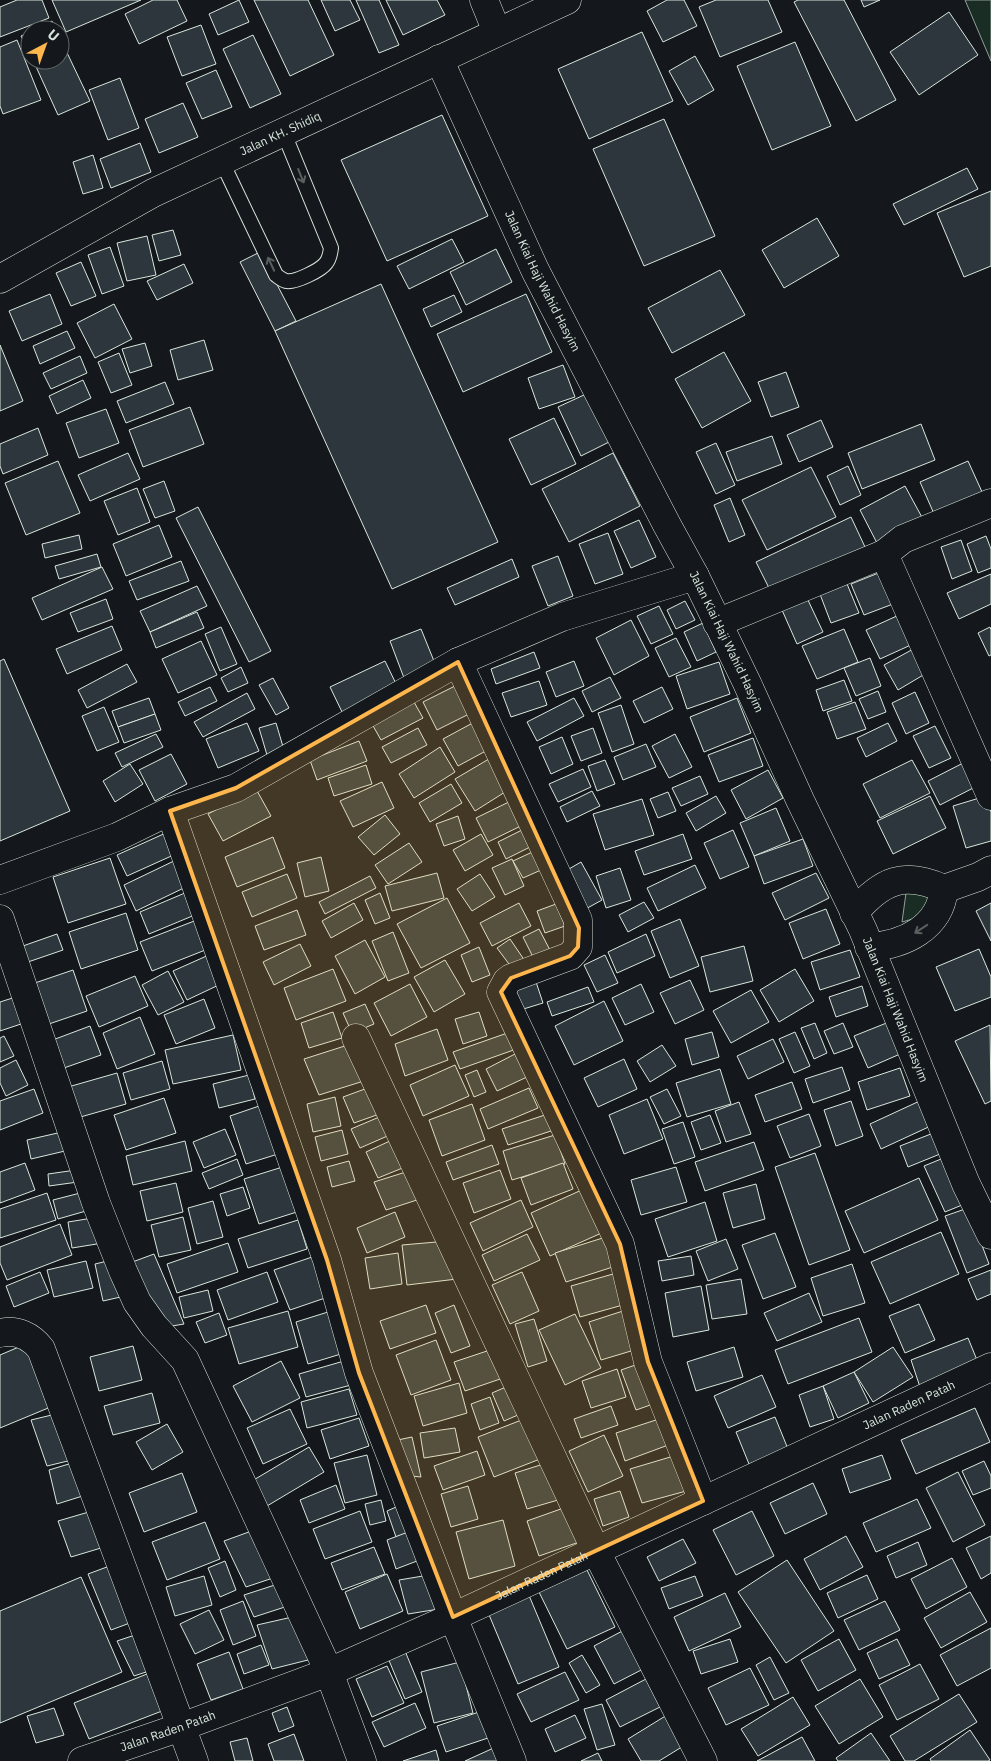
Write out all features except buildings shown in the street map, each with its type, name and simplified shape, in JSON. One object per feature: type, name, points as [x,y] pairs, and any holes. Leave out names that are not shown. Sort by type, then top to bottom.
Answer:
[{"type":"street","points":[[484,0],[497,32]]},
{"type":"street","name":"Jalan KH. Shidiq","points":[[0,279],[153,193],[568,0]]},
{"type":"street","name":"Jalan Kiai Haji Wahid Hasyim","points":[[439,60],[536,270],[695,576],[854,913],[966,1184],[991,1235]]},
{"type":"street","points":[[717,622],[884,554],[902,539],[991,503]]},
{"type":"street","points":[[884,554],[991,796]]},
{"type":"street","points":[[0,880],[117,836],[170,811],[236,788],[458,662],[562,617],[695,576]]},
{"type":"street","points":[[458,662],[578,920],[578,947],[570,956],[511,978],[501,992],[620,1244],[648,1362],[703,1501]]},
{"type":"street","points":[[170,811],[327,1260],[359,1373],[512,1761]]},
{"type":"street","points":[[854,913],[874,892],[889,882],[913,880],[930,883],[944,890],[991,870]]},
{"type":"street","points":[[869,947],[886,946],[924,929],[934,919],[943,900],[944,890]]},
{"type":"street","points":[[0,919],[96,1203],[123,1271],[137,1302],[154,1326],[186,1360],[329,1672],[362,1761]]},
{"type":"street","points":[[356,1038],[596,1551],[703,1761]]},
{"type":"street","points":[[0,1333],[20,1333],[33,1339],[41,1349],[194,1761]]},
{"type":"street","name":"Jalan Raden Patah","points":[[82,1761],[181,1727],[329,1672],[454,1617],[991,1367]]},
{"type":"lane","points":[[221,160],[276,275],[284,281],[292,282],[324,266],[330,258],[330,248],[283,131]]},
{"type":"highlighted area","points":[[458,662],[579,928],[578,947],[570,956],[511,978],[501,992],[620,1244],[648,1362],[703,1501],[453,1617],[359,1373],[327,1260],[170,811],[236,788]]},
{"type":"green space","points":[[965,0],[991,0],[991,61]]},
{"type":"green space","points":[[906,893],[932,893],[923,916],[902,922]]}]
